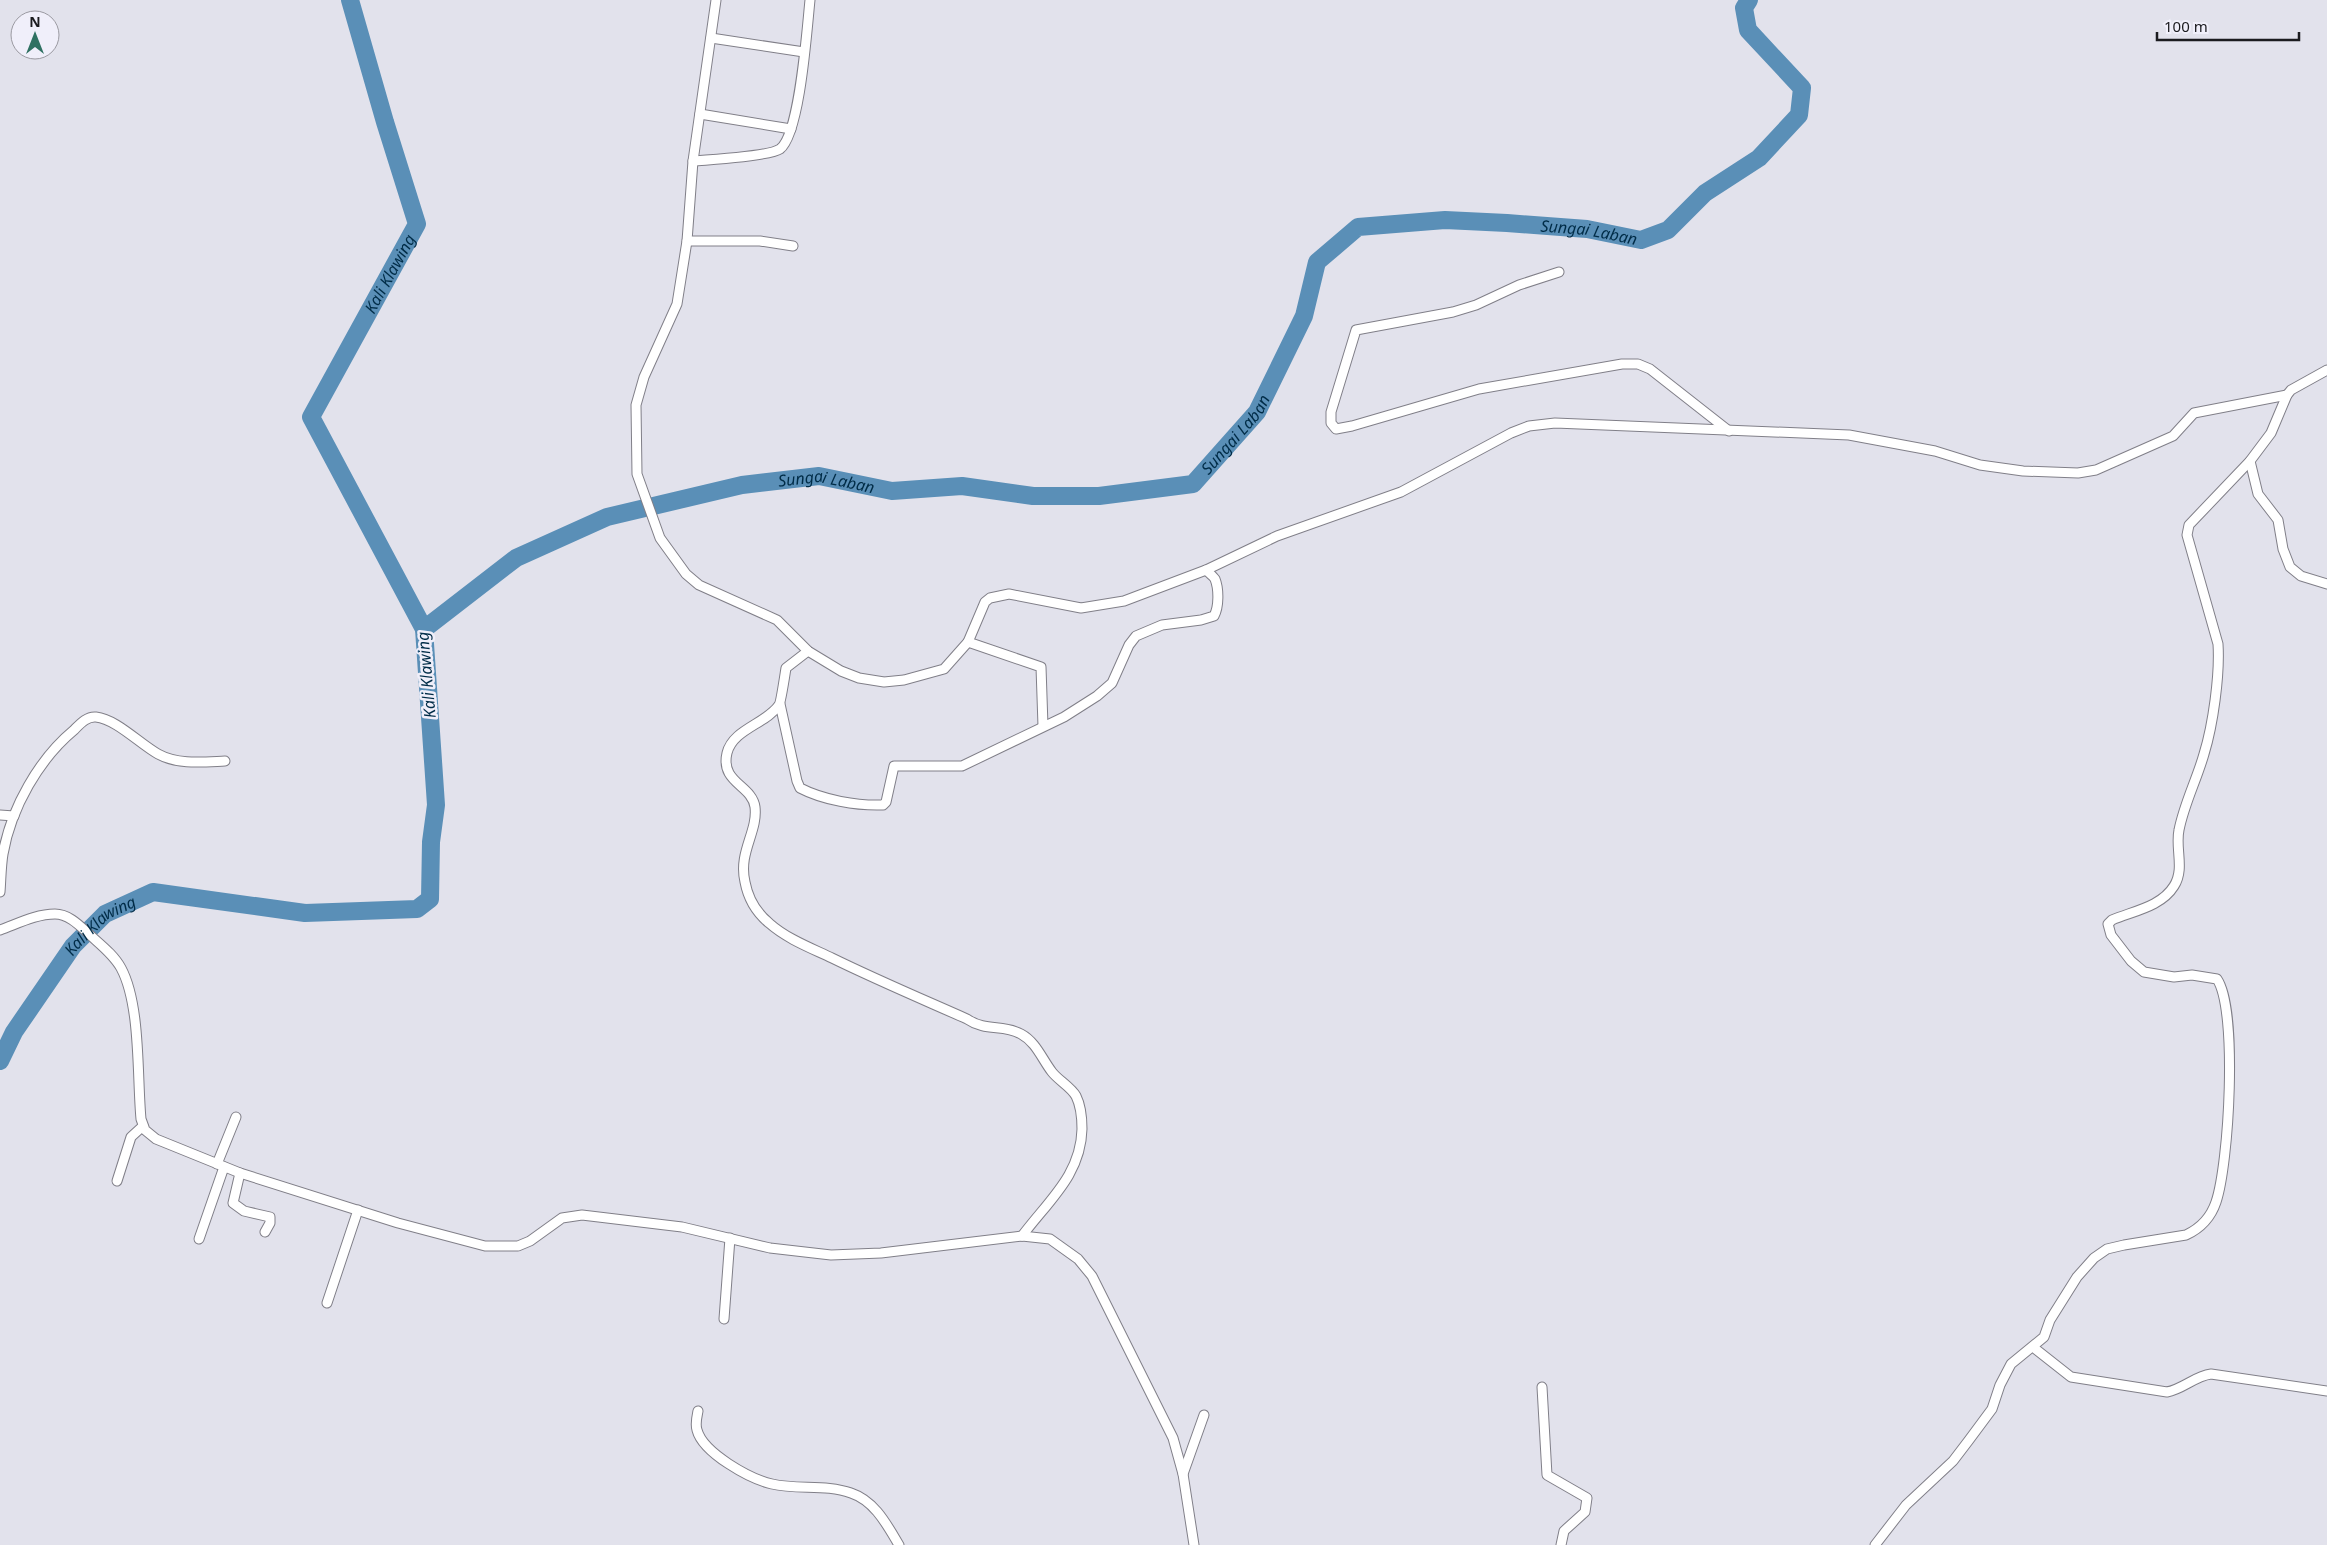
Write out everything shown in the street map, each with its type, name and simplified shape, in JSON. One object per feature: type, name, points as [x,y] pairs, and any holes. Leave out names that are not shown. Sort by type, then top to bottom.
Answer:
[{"type":"street","points":[[716,0],[692,161],[687,241],[677,304],[644,377],[636,405],[638,482],[660,538],[686,574],[699,585],[777,620],[808,651],[841,671],[860,678],[884,682],[923,676],[944,669],[968,642],[985,602],[990,598],[1009,594],[1072,608],[1087,608],[1124,600],[1206,570],[1277,536],[1401,492],[1511,433],[1529,426],[1554,423],[1849,435],[1935,451],[1980,465],[2023,471],[2078,473],[2096,470],[2173,436],[2194,413],[2287,396]]},
{"type":"street","points":[[692,161],[774,153],[785,144],[799,95],[810,0]]},
{"type":"street","points":[[711,38],[804,52]]},
{"type":"street","points":[[700,114],[791,128]]},
{"type":"street","points":[[687,241],[760,241],[793,246]]},
{"type":"street","points":[[1559,272],[1519,285],[1476,305],[1453,312],[1356,330],[1331,412],[1331,423],[1336,429],[1352,426],[1480,389],[1622,364],[1638,364],[1650,370],[1729,431]]},
{"type":"street","points":[[1875,1545],[1906,1505],[1953,1461],[1992,1409],[2000,1385],[2011,1364],[2044,1337],[2050,1320],[2077,1277],[2094,1258],[2108,1249],[2186,1235],[2199,1229],[2209,1217],[2216,1202],[2229,1127],[2228,1049],[2223,988],[2217,979],[2192,975],[2168,976],[2144,972],[2131,961],[2108,928],[2112,920],[2165,897],[2179,876],[2178,836],[2208,740],[2218,653],[2216,635],[2187,530],[2193,520],[2210,505],[2250,461],[2271,433],[2291,390],[2327,370]]},
{"type":"street","points":[[2250,461],[2258,494],[2278,520],[2283,550],[2290,567],[2301,576],[2327,584]]},
{"type":"street","points":[[808,651],[786,668],[780,704],[800,788],[824,797],[860,804],[884,805],[894,766],[962,766],[1078,709],[1108,688],[1115,678],[1129,645],[1136,636],[1162,625],[1201,620],[1214,616],[1217,609],[1215,579],[1206,570]]},
{"type":"street","points":[[968,642],[1041,667],[1044,726]]},
{"type":"street","points":[[780,704],[765,718],[736,738],[727,754],[726,765],[729,775],[749,795],[755,806],[754,824],[743,861],[744,881],[751,901],[767,922],[792,938],[975,1024],[1022,1034],[1037,1048],[1050,1070],[1075,1094],[1082,1118],[1082,1143],[1077,1161],[1069,1178],[1022,1236]]},
{"type":"street","points":[[0,892],[3,855],[14,816],[31,783],[49,756],[68,735],[91,717],[99,717],[113,723],[165,757],[185,762],[225,762]]},
{"type":"street","points":[[0,815],[14,816]]},
{"type":"street","points":[[0,930],[38,916],[55,914],[67,916],[118,963],[128,989],[134,1028],[138,1090],[143,1126],[147,1133],[156,1139],[240,1173],[456,1239],[498,1247],[525,1244],[558,1220],[575,1215],[616,1217],[682,1226],[790,1252],[851,1255],[1022,1236],[1050,1240],[1078,1259],[1092,1276],[1173,1438],[1183,1474],[1194,1545]]},
{"type":"street","points":[[199,1239],[236,1117]]},
{"type":"street","points":[[117,1181],[128,1142],[134,1132],[143,1126]]},
{"type":"street","points":[[240,1173],[233,1203],[244,1211],[270,1217],[270,1223],[265,1232]]},
{"type":"street","points":[[327,1303],[358,1210]]},
{"type":"street","points":[[724,1319],[730,1238]]},
{"type":"street","points":[[2033,1347],[2071,1377],[2168,1392],[2211,1374],[2255,1382],[2327,1391]]},
{"type":"street","points":[[1542,1386],[1547,1475],[1587,1498],[1585,1512],[1564,1531],[1561,1545]]},
{"type":"street","points":[[698,1411],[696,1429],[701,1439],[734,1467],[754,1478],[771,1484],[852,1493],[877,1511],[899,1545]]},
{"type":"street","points":[[1183,1474],[1204,1415]]},
{"type":"waterway","name":"Kali Klawing","points":[[0,1061],[14,1032],[73,946],[105,914],[153,892],[305,913],[417,909],[430,899],[431,842],[436,805],[424,629],[311,417],[417,224],[350,0]]},
{"type":"waterway","name":"Sungai Laban","points":[[424,629],[516,558],[607,517],[742,485],[819,476],[892,491],[962,486],[1033,496],[1099,496],[1193,484],[1257,412],[1304,316],[1317,262],[1358,227],[1445,220],[1587,229],[1641,240],[1668,230],[1705,193],[1759,158],[1799,115],[1802,88],[1748,30],[1744,8],[1749,0]]}]
